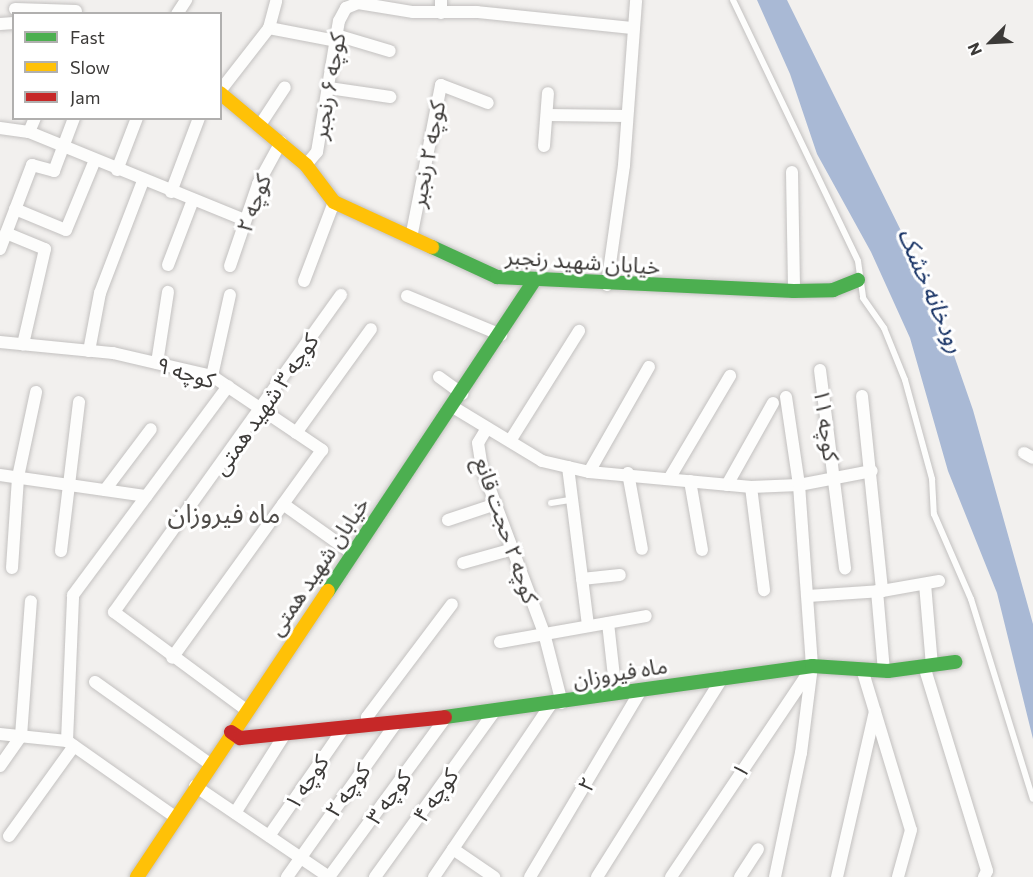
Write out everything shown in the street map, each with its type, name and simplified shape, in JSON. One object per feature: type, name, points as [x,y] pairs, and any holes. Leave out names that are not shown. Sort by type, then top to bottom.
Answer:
[{"type":"street","points":[[477,12],[484,0]]},
{"type":"street","points":[[607,285],[624,165],[636,0]]},
{"type":"street","points":[[222,89],[269,28],[276,1]]},
{"type":"street","name":"کوچه ۶ رنجبر","points":[[306,165],[316,152],[336,38],[346,4],[441,6],[477,12],[633,28]]},
{"type":"street","points":[[15,8],[76,8]]},
{"type":"street","points":[[269,28],[336,38],[390,51]]},
{"type":"street","name":"کوچه ۲ رنجبر","points":[[411,238],[441,85],[488,104]]},
{"type":"street","points":[[260,125],[285,87]]},
{"type":"street","points":[[329,88],[390,98]]},
{"type":"street","points":[[544,146],[548,93]]},
{"type":"street","name":"خیابان شهید رنجبر","points":[[222,94],[306,165],[334,202],[497,278],[607,285],[794,291],[833,290],[858,280]]},
{"type":"street","points":[[547,115],[627,116]]},
{"type":"street","points":[[29,132],[33,120]]},
{"type":"street","points":[[0,249],[32,165],[54,171],[73,120]]},
{"type":"street","points":[[117,170],[136,120]]},
{"type":"street","points":[[171,192],[198,120]]},
{"type":"street","points":[[0,128],[29,132],[143,181],[245,220]]},
{"type":"street","name":"کوچه ۲","points":[[230,266],[258,184],[281,142]]},
{"type":"street","points":[[15,209],[66,230],[95,160]]},
{"type":"street","points":[[792,172],[794,291]]},
{"type":"street","points":[[89,351],[100,293],[143,181]]},
{"type":"street","points":[[168,265],[193,200]]},
{"type":"street","points":[[304,281],[334,202]]},
{"type":"street","points":[[6,233],[45,249],[23,344]]},
{"type":"street","name":"خیابان شهید همتی","points":[[136,877],[245,709],[462,394],[535,280]]},
{"type":"street","points":[[157,363],[168,292]]},
{"type":"street","points":[[212,376],[231,295]]},
{"type":"street","name":"کوچه ۳ شهید همتی","points":[[245,709],[172,658],[114,612],[262,410],[341,295]]},
{"type":"street","points":[[407,296],[501,335]]},
{"type":"street","points":[[296,433],[371,328]]},
{"type":"street","points":[[510,441],[579,331]]},
{"type":"street","name":"کوچه ۹","points":[[0,342],[89,351],[212,376],[322,450],[172,658]]},
{"type":"street","points":[[589,472],[649,367]]},
{"type":"street","name":"کوچه ۱۱","points":[[820,370],[845,568]]},
{"type":"street","points":[[669,479],[730,376]]},
{"type":"street","points":[[439,377],[462,394]]},
{"type":"street","points":[[9,836],[70,744],[73,595],[228,386]]},
{"type":"street","points":[[12,568],[18,477],[36,392]]},
{"type":"street","points":[[862,396],[872,471],[884,671]]},
{"type":"street","points":[[776,877],[801,753],[812,666],[799,485],[786,397]]},
{"type":"street","points":[[61,551],[79,402]]},
{"type":"street","points":[[727,485],[772,403]]},
{"type":"street","points":[[453,407],[542,461],[589,472],[628,473],[751,487],[799,485],[835,480],[872,471]]},
{"type":"street","name":"کوچه ۲ حجت قانع","points":[[487,428],[478,443],[496,504],[544,633],[557,704]]},
{"type":"street","points":[[105,490],[151,429]]},
{"type":"street","points":[[568,467],[570,500],[588,626]]},
{"type":"street","points":[[628,473],[642,549]]},
{"type":"street","points":[[0,475],[146,496]]},
{"type":"street","points":[[690,481],[702,550]]},
{"type":"street","points":[[751,487],[764,590]]},
{"type":"street","points":[[283,504],[352,553]]},
{"type":"street","points":[[447,520],[496,504]]},
{"type":"street","points":[[463,563],[513,549]]},
{"type":"street","points":[[582,579],[620,574]]},
{"type":"street","points":[[808,596],[880,591],[939,581]]},
{"type":"street","points":[[925,584],[928,666],[987,871],[984,877]]},
{"type":"street","points":[[0,766],[21,736],[32,601]]},
{"type":"street","points":[[368,726],[367,717],[452,604]]},
{"type":"street","points":[[500,642],[646,616]]},
{"type":"street","points":[[608,623],[616,694]]},
{"type":"street","name":"ماه فیروزان","points":[[231,732],[240,738],[523,709],[723,677],[812,666],[884,671],[955,662]]},
{"type":"street","name":"۱","points":[[671,877],[812,666]]},
{"type":"street","points":[[862,669],[911,830],[898,877]]},
{"type":"street","points":[[597,877],[723,677]]},
{"type":"street","points":[[95,682],[210,764]]},
{"type":"street","name":"۲","points":[[530,877],[641,690]]},
{"type":"street","points":[[434,877],[557,704]]},
{"type":"street","points":[[837,877],[875,710]]},
{"type":"street","name":"کوچه ۴","points":[[375,877],[494,712]]},
{"type":"street","name":"کوچه ۳","points":[[329,877],[446,717]]},
{"type":"street","name":"کوچه ۲","points":[[287,877],[299,856],[396,723]]},
{"type":"street","name":"کوچه ۱","points":[[269,836],[343,729]]},
{"type":"street","points":[[0,734],[70,744],[175,817]]},
{"type":"street","points":[[235,813],[285,734]]},
{"type":"street","points":[[195,786],[329,877]]},
{"type":"street","points":[[453,849],[494,877]]},
{"type":"street","points":[[740,877],[758,849]]},
{"type":"lane","points":[[733,0],[858,261],[858,280],[863,298],[884,328],[905,380],[932,479],[934,514],[975,609],[1033,799]]},
{"type":"lane","points":[[550,503],[570,500]]},
{"type":"water","points":[[757,0],[787,0],[910,249],[948,338],[973,410],[1033,624],[1033,739],[997,593],[948,471],[910,338],[871,252],[817,154],[790,74]]},
{"type":"traffic: fast","points":[[432,247],[497,277],[794,291],[833,290],[858,280]]},
{"type":"traffic: fast","points":[[328,591],[535,280]]},
{"type":"traffic: fast","points":[[445,717],[812,666],[888,671],[955,662]]},
{"type":"traffic: slow","points":[[222,95],[306,165],[334,202],[432,247]]},
{"type":"traffic: slow","points":[[137,877],[328,591]]},
{"type":"traffic: jam","points":[[231,732],[240,738],[445,717]]},
{"type":"district","name":"ماه فیروزان","points":[[224,513]]},
{"type":"water label","name":"رودخانه خشک","points":[[932,290]]}]
